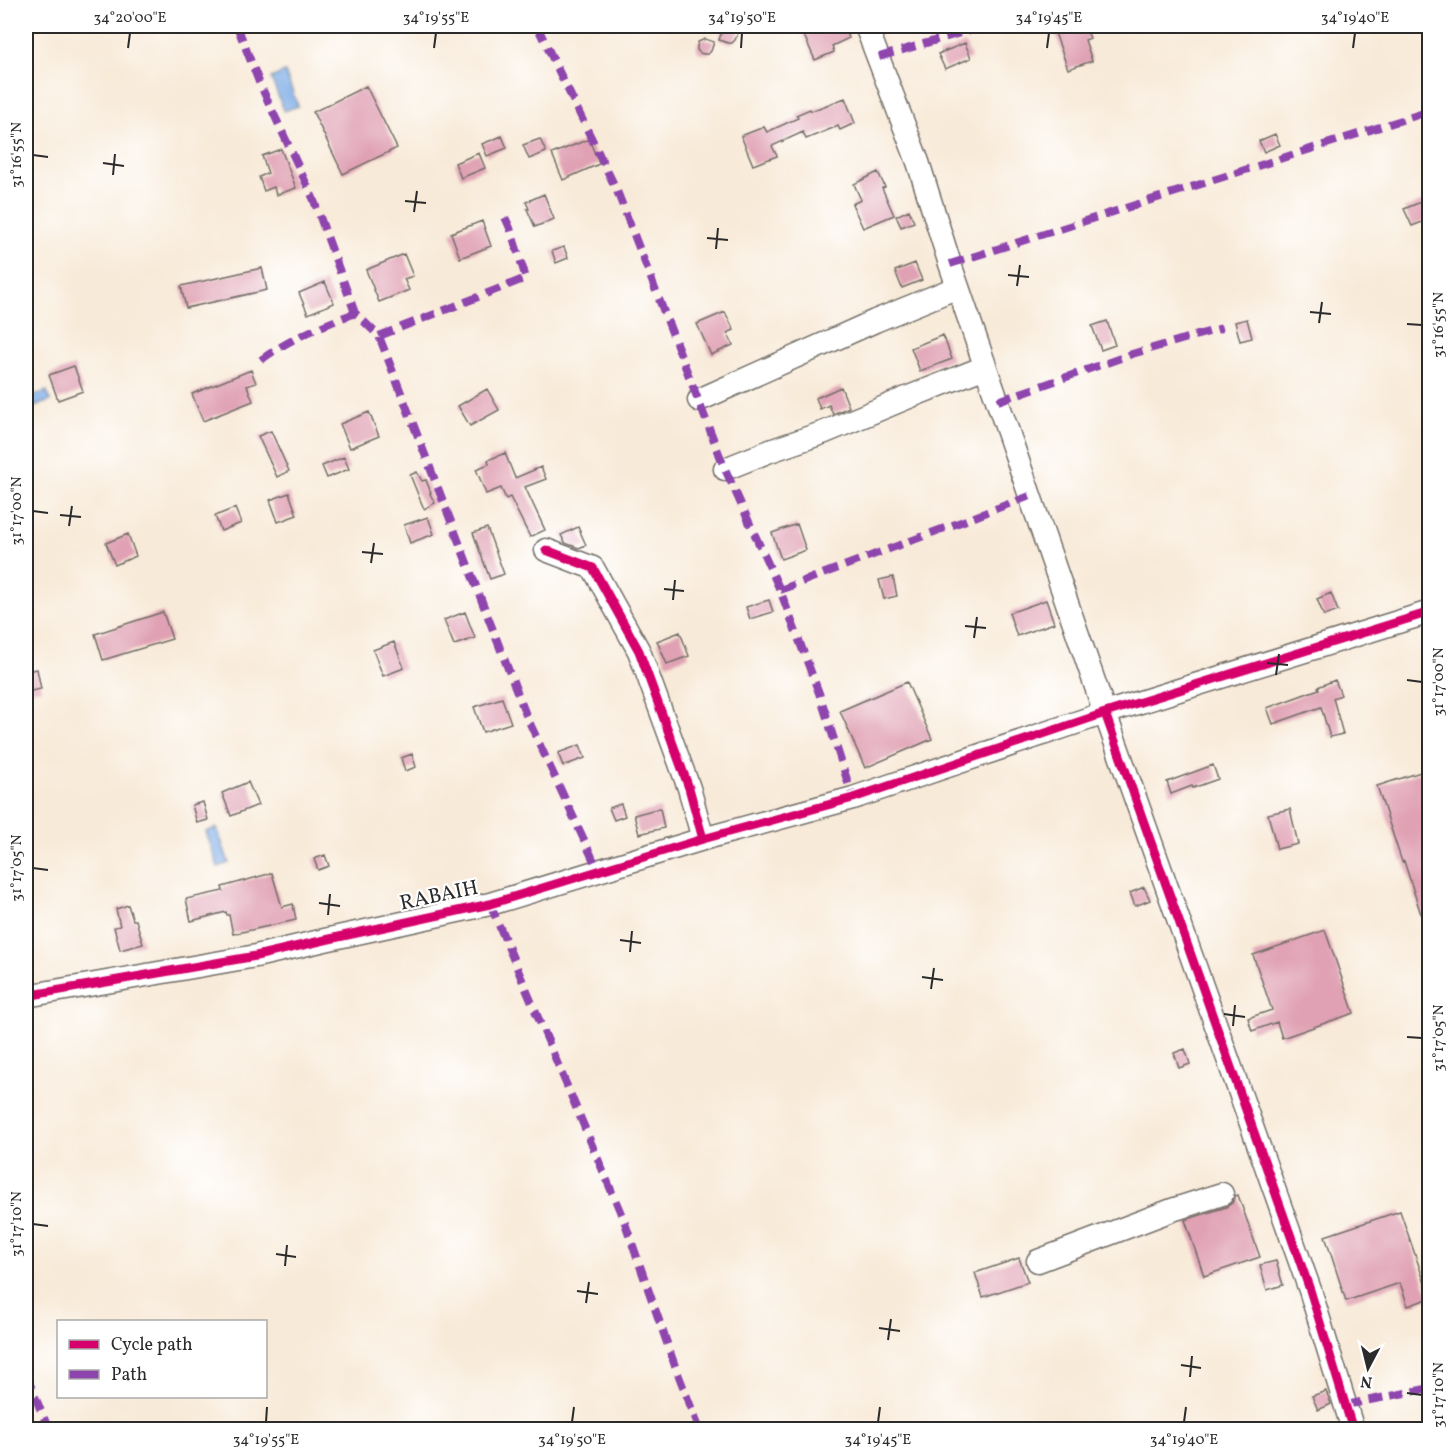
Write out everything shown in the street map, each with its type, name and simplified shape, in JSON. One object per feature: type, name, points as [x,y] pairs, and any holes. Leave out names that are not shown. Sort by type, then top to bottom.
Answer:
[{"type":"street","points":[[867,26],[918,162],[958,287],[1105,713],[1310,1290],[1353,1430]]},
{"type":"street","points":[[699,400],[875,321],[958,287]]},
{"type":"street","points":[[725,469],[825,432],[986,367]]},
{"type":"street","points":[[546,550],[593,568],[633,640],[690,788],[703,839]]},
{"type":"street","name":"RABAIH","points":[[26,996],[256,956],[490,904],[703,839],[853,798],[1105,713],[1430,612]]},
{"type":"street","points":[[1038,1261],[1222,1194]]},
{"type":"water","points":[[285,72],[298,106],[284,111],[271,78]]},
{"type":"water","points":[[47,391],[50,401],[28,409],[26,399]]},
{"type":"water","points":[[217,828],[229,863],[218,867],[206,832]]},
{"type":"building","points":[[815,26],[844,26],[849,38],[832,46],[834,52],[815,60],[802,31]]},
{"type":"building","points":[[1066,26],[1085,26],[1090,38],[1085,40],[1092,61],[1068,69],[1054,30]]},
{"type":"building","points":[[729,28],[739,31],[735,40],[728,43],[719,40],[722,31]]},
{"type":"building","points":[[705,39],[714,42],[708,54],[697,50],[698,42]]},
{"type":"building","points":[[965,43],[971,58],[945,69],[938,54]]},
{"type":"building","points":[[366,86],[397,148],[343,174],[313,112]]},
{"type":"building","points":[[845,98],[855,123],[840,130],[838,126],[806,139],[803,132],[772,146],[777,156],[753,165],[741,136],[764,127],[767,132],[798,118],[796,115]]},
{"type":"building","points":[[1275,134],[1280,145],[1264,152],[1259,141]]},
{"type":"building","points":[[502,136],[507,148],[487,156],[482,144]]},
{"type":"building","points":[[540,139],[546,152],[529,159],[523,145]]},
{"type":"building","points":[[589,139],[599,164],[563,180],[552,154]]},
{"type":"building","points":[[281,149],[296,188],[276,195],[274,187],[264,191],[259,177],[268,173],[262,156]]},
{"type":"building","points":[[479,153],[485,168],[461,178],[455,163]]},
{"type":"building","points":[[878,172],[885,187],[882,188],[894,215],[863,228],[852,204],[861,200],[854,184]]},
{"type":"building","points":[[544,194],[554,219],[535,227],[526,202]]},
{"type":"building","points":[[1423,201],[1430,219],[1412,226],[1404,209]]},
{"type":"building","points":[[909,210],[914,222],[901,227],[896,216]]},
{"type":"building","points":[[482,221],[491,246],[460,258],[451,233]]},
{"type":"building","points":[[564,247],[568,258],[556,263],[552,251]]},
{"type":"building","points":[[404,254],[413,276],[404,279],[409,290],[379,302],[366,270]]},
{"type":"building","points":[[915,263],[922,280],[902,288],[895,271]]},
{"type":"building","points":[[262,268],[267,290],[186,308],[181,286]]},
{"type":"building","points":[[325,282],[334,303],[308,314],[299,293]]},
{"type":"building","points":[[725,312],[734,330],[727,333],[733,345],[711,355],[697,324]]},
{"type":"building","points":[[1247,319],[1252,338],[1240,341],[1235,322]]},
{"type":"building","points":[[1107,321],[1115,345],[1101,350],[1092,326]]},
{"type":"building","points":[[943,335],[952,359],[920,371],[911,348]]},
{"type":"building","points":[[74,366],[83,391],[58,400],[49,375]]},
{"type":"building","points":[[251,370],[256,383],[247,386],[253,401],[203,421],[192,394]]},
{"type":"building","points":[[841,387],[849,407],[833,414],[829,405],[820,409],[816,398]]},
{"type":"building","points":[[487,389],[499,410],[470,426],[458,406]]},
{"type":"building","points":[[369,412],[379,436],[350,448],[340,424]]},
{"type":"building","points":[[271,431],[289,471],[277,477],[258,436]]},
{"type":"building","points":[[505,453],[515,478],[541,467],[546,479],[525,487],[545,530],[530,537],[510,497],[506,499],[501,488],[486,494],[476,469],[489,464],[488,460]]},
{"type":"building","points":[[344,457],[349,469],[327,478],[322,466]]},
{"type":"building","points":[[417,472],[422,481],[426,480],[435,503],[424,509],[410,475]]},
{"type":"building","points":[[289,493],[297,515],[278,522],[270,500]]},
{"type":"building","points":[[235,508],[241,523],[221,531],[215,516]]},
{"type":"building","points":[[428,517],[434,534],[410,543],[404,525]]},
{"type":"building","points":[[797,524],[806,550],[781,559],[772,533]]},
{"type":"building","points":[[578,527],[586,545],[579,548],[565,543],[561,535]]},
{"type":"building","points":[[487,528],[504,574],[490,579],[473,533]]},
{"type":"building","points":[[128,534],[136,556],[115,565],[106,543]]},
{"type":"building","points":[[893,577],[897,596],[884,599],[879,580]]},
{"type":"building","points":[[1331,593],[1338,611],[1324,616],[1317,599]]},
{"type":"building","points":[[769,600],[773,612],[750,619],[746,607]]},
{"type":"building","points":[[1046,600],[1054,623],[1017,636],[1009,613]]},
{"type":"building","points":[[163,612],[172,639],[103,660],[95,634]]},
{"type":"building","points":[[465,612],[475,638],[454,645],[444,620]]},
{"type":"building","points":[[680,632],[689,656],[667,664],[657,641]]},
{"type":"building","points":[[394,642],[404,668],[383,676],[373,650]]},
{"type":"building","points":[[37,669],[41,689],[26,692],[26,671]]},
{"type":"building","points":[[1335,680],[1341,695],[1333,698],[1343,734],[1330,737],[1321,707],[1273,724],[1267,708],[1319,689],[1318,687]]},
{"type":"building","points":[[907,682],[932,739],[865,768],[840,711]]},
{"type":"building","points":[[502,698],[511,723],[483,732],[474,707]]},
{"type":"building","points":[[580,745],[585,758],[563,766],[558,753]]},
{"type":"building","points":[[412,754],[416,767],[405,771],[401,758]]},
{"type":"building","points":[[1213,765],[1218,779],[1171,794],[1167,782]]},
{"type":"building","points":[[1430,769],[1430,932],[1427,933],[1377,786]]},
{"type":"building","points":[[248,782],[258,805],[231,816],[222,793]]},
{"type":"building","points":[[203,802],[208,820],[197,823],[192,805]]},
{"type":"building","points":[[621,804],[625,816],[614,820],[609,808]]},
{"type":"building","points":[[660,808],[664,828],[639,834],[634,815]]},
{"type":"building","points":[[1290,809],[1298,844],[1277,849],[1268,814]]},
{"type":"building","points":[[325,855],[329,866],[318,870],[314,859]]},
{"type":"building","points":[[272,873],[282,907],[293,904],[296,920],[233,934],[229,915],[226,912],[191,921],[186,899],[223,891],[222,887]]},
{"type":"building","points":[[1144,887],[1150,900],[1135,906],[1130,893]]},
{"type":"building","points":[[128,905],[133,920],[136,920],[143,944],[120,950],[114,927],[120,926],[116,909]]},
{"type":"building","points":[[1325,930],[1354,1013],[1282,1038],[1277,1022],[1252,1031],[1248,1018],[1272,1010],[1253,955]]},
{"type":"building","points":[[1185,1049],[1190,1064],[1179,1068],[1174,1053]]},
{"type":"building","points":[[1238,1195],[1260,1257],[1204,1276],[1185,1220],[1226,1207]]},
{"type":"building","points":[[1400,1211],[1430,1298],[1408,1306],[1400,1283],[1346,1301],[1325,1236]]},
{"type":"building","points":[[1019,1258],[1028,1282],[983,1297],[975,1273]]},
{"type":"building","points":[[1276,1261],[1283,1285],[1267,1290],[1260,1265]]},
{"type":"building","points":[[1326,1391],[1331,1404],[1318,1410],[1312,1396]]},
{"type":"marked path","points":[[237,26],[259,82],[313,198],[355,313],[379,336],[526,715],[598,870]]},
{"type":"marked path","points":[[537,26],[617,191],[725,469],[780,590],[819,693],[853,798]]},
{"type":"marked path","points":[[879,57],[984,26]]},
{"type":"marked path","points":[[950,264],[1430,111]]},
{"type":"marked path","points":[[379,336],[526,278],[504,215]]},
{"type":"marked path","points":[[261,360],[295,339],[355,313]]},
{"type":"marked path","points":[[998,401],[1132,354],[1222,328]]},
{"type":"marked path","points":[[780,590],[1030,496]]},
{"type":"marked path","points":[[490,904],[625,1223],[700,1430]]},
{"type":"marked path","points":[[26,1375],[49,1430]]},
{"type":"marked path","points":[[1346,1405],[1430,1388]]},
{"type":"cycle path","points":[[546,550],[593,568],[639,651],[689,788],[703,839]]},
{"type":"cycle path","points":[[26,996],[256,956],[490,904],[703,839],[853,798],[1105,713],[1430,612]]},
{"type":"cycle path","points":[[1105,713],[1310,1290],[1353,1430]]}]
